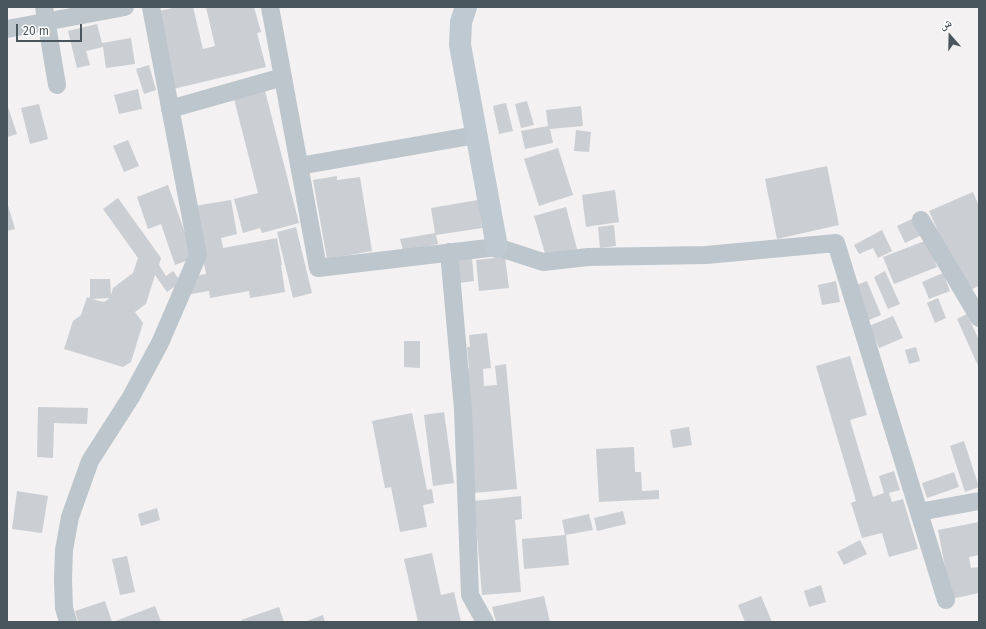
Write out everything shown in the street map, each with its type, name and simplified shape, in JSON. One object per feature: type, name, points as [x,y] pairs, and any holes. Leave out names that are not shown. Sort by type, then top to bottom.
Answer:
[{"type":"street","points":[[7,29],[46,14],[125,7]]},
{"type":"street","points":[[68,622],[64,608],[63,579],[64,550],[70,517],[90,461],[131,397],[156,350],[198,255],[151,7]]},
{"type":"street","points":[[270,7],[318,268],[497,246],[543,262],[588,257],[706,255],[836,243],[946,600]]},
{"type":"street","points":[[466,7],[461,22],[460,45],[497,246]]},
{"type":"street","points":[[46,14],[57,85]]},
{"type":"street","points":[[170,109],[283,77]]},
{"type":"street","points":[[299,166],[476,135]]},
{"type":"street","points":[[921,220],[978,312]]},
{"type":"street","points":[[449,252],[463,408],[470,595],[485,622]]},
{"type":"street","points":[[920,512],[979,501]]},
{"type":"building","points":[[177,7],[193,7],[203,49],[215,46],[206,7],[254,7],[261,32],[257,33],[266,67],[173,89],[155,12]]},
{"type":"building","points":[[97,24],[102,43],[131,38],[135,64],[106,68],[103,47],[86,51],[90,65],[77,68],[68,31]]},
{"type":"building","points":[[149,65],[156,90],[144,94],[136,69]]},
{"type":"building","points":[[264,87],[299,223],[262,233],[260,228],[243,233],[234,199],[258,193],[233,95]]},
{"type":"building","points":[[138,89],[142,109],[119,114],[114,95]]},
{"type":"building","points":[[527,101],[534,125],[521,128],[515,104]]},
{"type":"building","points":[[506,103],[513,131],[499,134],[493,106]]},
{"type":"building","points":[[7,104],[17,134],[7,137]]},
{"type":"building","points":[[39,104],[48,139],[30,144],[21,108]]},
{"type":"building","points":[[581,106],[583,126],[550,129],[553,143],[525,149],[521,131],[548,126],[546,110]]},
{"type":"building","points":[[576,130],[591,132],[589,152],[574,151]]},
{"type":"building","points":[[128,140],[139,166],[124,172],[113,146]]},
{"type":"building","points":[[558,148],[573,195],[539,206],[524,159]]},
{"type":"building","points":[[827,166],[839,225],[777,239],[765,179]]},
{"type":"building","points":[[337,176],[337,180],[360,177],[372,251],[327,259],[313,180]]},
{"type":"building","points":[[168,185],[194,258],[175,265],[161,224],[148,229],[137,197]]},
{"type":"building","points":[[615,190],[619,222],[586,227],[582,195]]},
{"type":"building","points":[[973,192],[979,206],[979,286],[965,292],[929,211]]},
{"type":"building","points":[[118,198],[161,258],[159,265],[166,276],[173,271],[181,282],[167,292],[155,275],[146,304],[135,312],[143,323],[131,362],[123,367],[64,349],[73,321],[81,315],[87,297],[90,298],[90,279],[110,279],[111,295],[113,288],[133,273],[138,258],[103,209]],"holes":[[[110,298],[104,302],[92,299]]]},
{"type":"building","points":[[231,200],[237,234],[221,238],[223,248],[277,238],[285,292],[250,298],[249,291],[210,298],[209,291],[191,294],[188,277],[206,274],[194,206]]},
{"type":"building","points":[[478,200],[482,228],[436,235],[438,244],[403,251],[400,239],[435,233],[431,208]]},
{"type":"building","points":[[7,202],[15,229],[7,231]]},
{"type":"building","points":[[566,207],[577,249],[546,257],[534,216]]},
{"type":"building","points":[[914,218],[922,235],[905,243],[897,226]]},
{"type":"building","points":[[614,225],[616,246],[600,248],[598,227]]},
{"type":"building","points":[[296,227],[312,293],[293,298],[277,232]]},
{"type":"building","points":[[882,230],[892,251],[878,258],[873,248],[859,254],[854,245]]},
{"type":"building","points":[[927,240],[937,267],[894,284],[883,257]]},
{"type":"building","points":[[505,257],[509,288],[479,291],[476,260]]},
{"type":"building","points":[[472,258],[474,281],[459,283],[457,260]]},
{"type":"building","points":[[885,271],[900,304],[888,309],[874,277]]},
{"type":"building","points":[[943,273],[950,291],[929,299],[922,282]]},
{"type":"building","points":[[836,281],[840,302],[822,305],[818,285]]},
{"type":"building","points":[[867,281],[881,315],[869,320],[854,286]]},
{"type":"building","points":[[938,298],[946,318],[935,323],[927,303]]},
{"type":"building","points":[[967,314],[979,338],[979,368],[957,319]]},
{"type":"building","points":[[893,316],[903,338],[879,348],[869,326]]},
{"type":"building","points":[[487,333],[491,368],[483,369],[484,386],[497,385],[495,366],[506,364],[517,489],[474,493],[462,369],[469,368],[467,347],[470,347],[469,335]]},
{"type":"building","points":[[404,341],[420,341],[420,368],[404,367]]},
{"type":"building","points":[[916,347],[920,361],[909,364],[905,350]]},
{"type":"building","points":[[850,356],[867,415],[850,420],[873,497],[884,493],[879,476],[894,471],[900,490],[889,493],[892,502],[903,499],[918,549],[889,557],[882,533],[862,538],[851,503],[856,501],[816,366]]},
{"type":"building","points":[[38,407],[88,408],[87,424],[54,423],[53,458],[37,457]]},
{"type":"building","points":[[444,412],[454,483],[433,486],[424,415]]},
{"type":"building","points":[[412,413],[427,490],[432,489],[434,503],[423,505],[427,527],[400,532],[391,487],[385,488],[372,421]]},
{"type":"building","points":[[689,427],[692,445],[673,448],[670,430]]},
{"type":"building","points":[[964,441],[979,487],[965,492],[950,446]]},
{"type":"building","points":[[634,447],[635,472],[641,472],[642,491],[659,490],[659,499],[599,502],[596,449]]},
{"type":"building","points":[[954,472],[959,487],[927,498],[922,483]]},
{"type":"building","points":[[17,491],[48,496],[42,533],[12,529]]},
{"type":"building","points":[[521,496],[522,519],[515,520],[521,592],[482,595],[474,501]]},
{"type":"building","points":[[157,508],[160,520],[141,526],[138,514]]},
{"type":"building","points":[[623,511],[626,524],[597,531],[594,518]]},
{"type":"building","points":[[589,514],[593,530],[566,535],[569,565],[524,569],[522,539],[565,535],[562,520]]},
{"type":"building","points":[[979,522],[979,555],[969,557],[971,568],[979,567],[979,593],[951,599],[938,530]]},
{"type":"building","points":[[860,540],[867,554],[844,565],[837,552]]},
{"type":"building","points":[[432,553],[441,595],[454,592],[461,622],[418,622],[404,559]]},
{"type":"building","points":[[127,556],[135,592],[120,595],[112,559]]},
{"type":"building","points":[[821,585],[826,602],[809,607],[804,591]]},
{"type":"building","points":[[544,596],[550,622],[496,622],[492,607]]},
{"type":"building","points":[[761,596],[772,622],[745,622],[738,605]]},
{"type":"building","points":[[105,601],[112,622],[78,622],[75,611]]},
{"type":"building","points":[[155,606],[161,622],[113,622]]},
{"type":"building","points":[[279,607],[284,622],[242,622],[241,620]]},
{"type":"building","points":[[323,615],[325,622],[304,622]]}]
